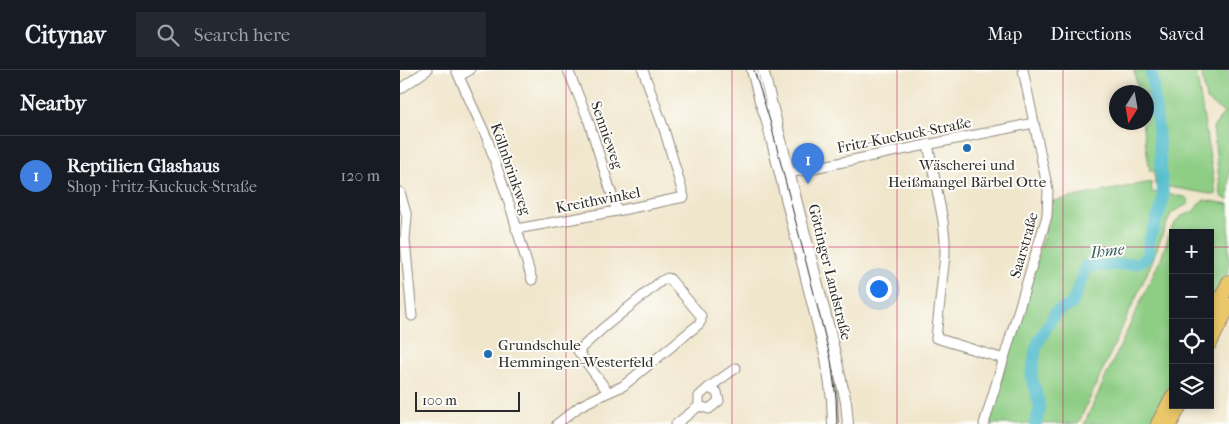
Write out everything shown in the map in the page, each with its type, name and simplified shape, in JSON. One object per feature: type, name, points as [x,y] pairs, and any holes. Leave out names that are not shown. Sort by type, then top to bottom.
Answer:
[{"type":"highway","points":[[1211,319],[1229,282]]},
{"type":"highway","points":[[1214,335],[1229,305]]},
{"type":"highway","points":[[1158,424],[1169,403]]},
{"type":"highway","points":[[1170,424],[1178,409]]},
{"type":"street","points":[[400,89],[427,70]]},
{"type":"street","points":[[457,73],[470,70]]},
{"type":"street","name":"Sennieweg","points":[[568,70],[588,119],[617,211]]},
{"type":"street","name":"Kreithwinkel","points":[[516,229],[684,197],[664,129],[643,70]]},
{"type":"street","name":"Göttinger Landstraße","points":[[752,70],[836,353],[846,402],[848,424]]},
{"type":"street","name":"Göttinger Landstraße","points":[[763,70],[784,174],[826,358],[832,399],[833,424]]},
{"type":"street","name":"Saarstraße","points":[[984,424],[1047,216],[1048,190],[1023,70]]},
{"type":"street","name":"Köllnbrinkweg","points":[[457,73],[487,138],[532,280]]},
{"type":"street","name":"Fritz-Kuckuck-Straße","points":[[784,174],[1034,123]]},
{"type":"street","points":[[928,144],[945,240],[936,338],[1004,359]]},
{"type":"street","points":[[400,192],[407,217],[405,239],[412,316]]},
{"type":"street","points":[[557,424],[580,406],[623,386],[699,324],[701,316],[670,279],[662,281],[602,329],[578,351],[608,392]]},
{"type":"street","points":[[699,406],[699,396],[736,368]]},
{"type":"street","points":[[699,406],[709,409],[719,401],[717,392],[708,388]]},
{"type":"street","points":[[676,424],[699,406]]},
{"type":"green space","points":[[1134,70],[1149,70],[1151,85],[1137,85]]},
{"type":"green space","points":[[1152,70],[1196,70],[1216,195],[1164,186],[1163,160]]},
{"type":"green space","points":[[1201,70],[1229,70],[1229,200],[1221,196],[1213,128],[1224,113],[1206,99]]},
{"type":"green space","points":[[1154,118],[1161,186],[1155,185],[1154,170],[1150,171],[1143,130],[1154,130]]},
{"type":"green space","points":[[1151,182],[1152,192],[1185,197],[1189,201],[1188,204],[1171,214],[1152,262],[1078,424],[988,424],[1054,201]]},
{"type":"green space","points":[[1204,200],[1229,204],[1229,270],[1214,301],[1214,229],[1171,229],[1180,217],[1194,211]]},
{"type":"green space","points":[[1169,235],[1169,393],[1153,424],[1084,424],[1161,258]]},
{"type":"waterway","name":"Ihme","points":[[1035,424],[1040,409],[1031,377],[1036,348],[1055,313],[1071,305],[1073,302],[1086,266],[1137,263],[1148,254],[1149,241],[1161,208],[1163,195],[1151,70]]},
{"type":"tram line","points":[[754,70],[770,121],[831,360],[837,424]]},
{"type":"place","name":"Wäscherei und Heißmangel Bärbel Otte","points":[[967,148]]},
{"type":"place","name":"Reptilien Glashaus","points":[[808,184]]},
{"type":"place","name":"Grundschule Hemmingen-Westerfeld","points":[[488,354]]}]
